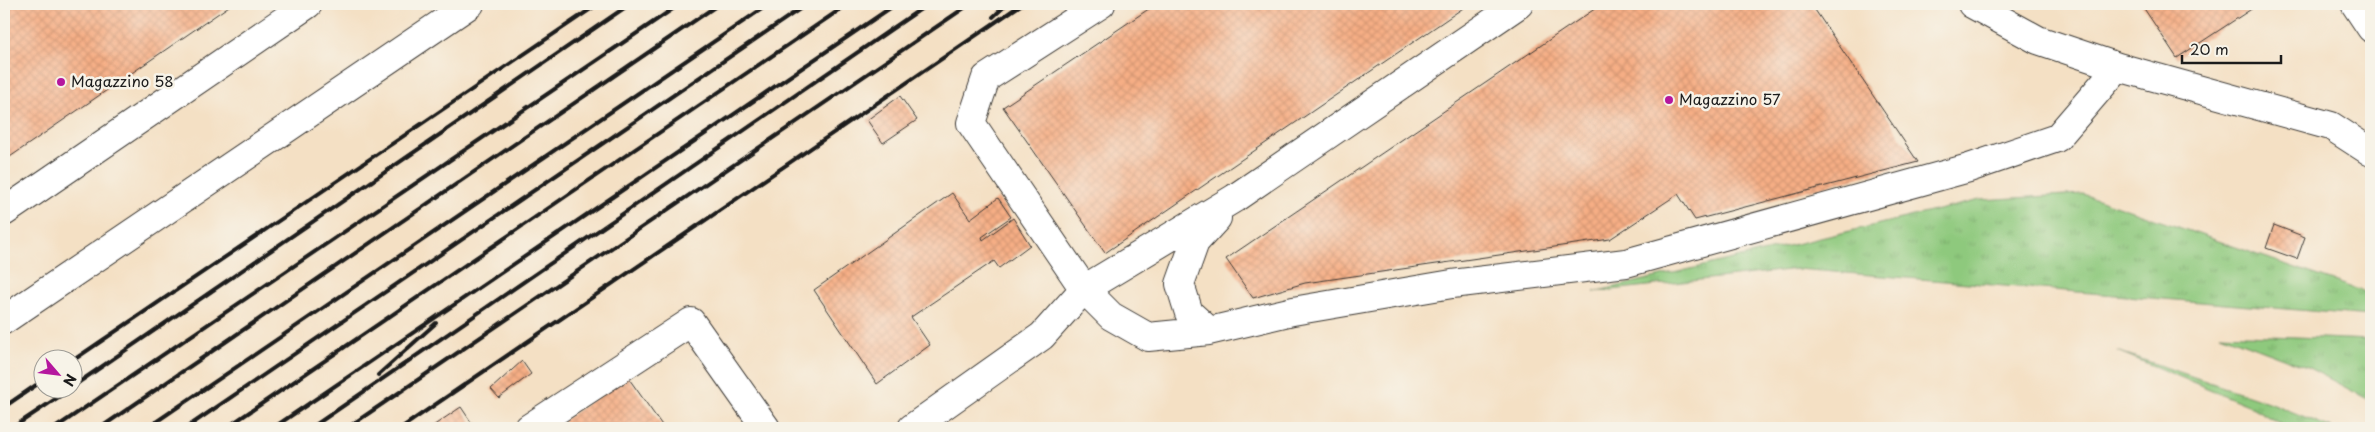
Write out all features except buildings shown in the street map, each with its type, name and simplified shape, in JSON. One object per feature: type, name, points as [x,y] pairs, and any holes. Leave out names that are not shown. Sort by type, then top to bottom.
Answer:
[{"type":"street","points":[[4,212],[308,4]]},
{"type":"street","points":[[4,320],[470,4]]},
{"type":"street","points":[[1101,4],[986,78],[971,123],[1084,289],[1111,316],[1148,337],[1209,331],[1293,311],[1452,284],[1626,263],[1853,201],[1968,168],[2057,138],[2118,67]]},
{"type":"street","points":[[912,428],[1042,336],[1084,289],[1235,198],[1518,4]]},
{"type":"street","points":[[1972,4],[2038,40],[2118,67],[2331,126],[2371,152]]},
{"type":"street","points":[[2355,4],[2371,28]]},
{"type":"street","points":[[1209,331],[1189,313],[1180,284],[1195,242],[1235,198]]},
{"type":"street","points":[[529,428],[691,322],[766,428]]},
{"type":"green space","points":[[2083,194],[2371,294],[2371,316],[1797,269],[1594,292],[1980,200]]},
{"type":"green space","points":[[2220,334],[2371,340],[2371,401],[2309,368]]},
{"type":"green space","points":[[2117,351],[2268,402],[2332,428],[2287,428],[2248,405]]},
{"type":"railway","points":[[82,354],[598,4]]},
{"type":"railway","points":[[82,380],[630,4]]},
{"type":"railway","points":[[55,428],[680,4]]},
{"type":"railway","points":[[100,428],[719,4]]},
{"type":"railway","points":[[147,428],[769,4]]},
{"type":"railway","points":[[186,428],[807,4]]},
{"type":"railway","points":[[226,428],[848,4]]},
{"type":"railway","points":[[273,428],[896,4]]},
{"type":"railway","points":[[311,428],[928,4]]},
{"type":"railway","points":[[347,428],[970,4]]},
{"type":"railway","points":[[993,17],[1007,4]]},
{"type":"railway","points":[[401,428],[1022,4]]},
{"type":"railway","points":[[378,375],[436,323]]},
{"type":"railway","points":[[4,407],[32,388]]},
{"type":"railway","points":[[12,428],[54,400]]},
{"type":"place","name":"Magazzino 58","points":[[61,82]]},
{"type":"place","name":"Magazzino 57","points":[[1669,100]]}]
